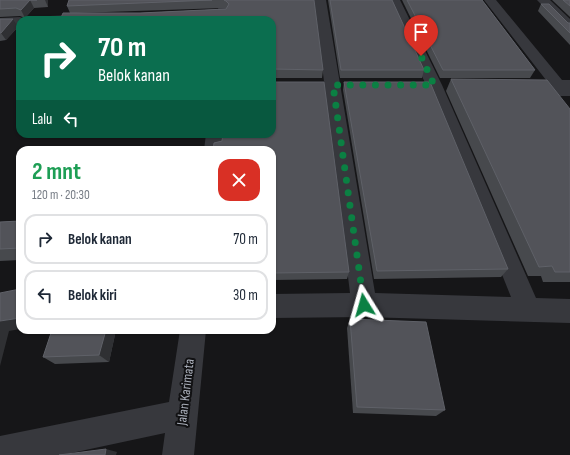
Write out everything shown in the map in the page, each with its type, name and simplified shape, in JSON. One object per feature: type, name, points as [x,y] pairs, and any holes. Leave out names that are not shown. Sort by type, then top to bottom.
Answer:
[{"type":"street","points":[[320,0],[364,305]]},
{"type":"street","points":[[394,0],[434,85],[529,311]]},
{"type":"street","points":[[490,0],[564,86],[570,100]]},
{"type":"street","points":[[543,0],[570,26]]},
{"type":"street","points":[[208,13],[224,11]]},
{"type":"street","points":[[0,22],[16,21]]},
{"type":"street","points":[[504,85],[564,86]]},
{"type":"street","points":[[276,306],[364,305],[570,311]]},
{"type":"street","name":"Jalan Karimata","points":[[178,455],[193,334]]},
{"type":"street","points":[[0,452],[183,414]]},
{"type":"building","points":[[0,0],[30,0],[21,10],[16,8],[0,9]]},
{"type":"building","points":[[69,0],[212,0],[67,6]]},
{"type":"building","points":[[224,0],[314,0],[323,70],[276,69],[276,16],[62,16],[63,13],[140,13],[226,9],[229,4]]},
{"type":"building","points":[[330,0],[392,0],[424,70],[341,70]]},
{"type":"building","points":[[407,0],[482,0],[535,70],[443,70]]},
{"type":"building","points":[[563,0],[570,0],[570,6]]},
{"type":"building","points":[[541,4],[549,4],[568,23],[570,23],[570,33]]},
{"type":"building","points":[[0,19],[13,19],[1,33],[0,33]]},
{"type":"building","points":[[451,79],[547,80],[570,109],[570,272],[555,272],[552,266],[539,267]]},
{"type":"building","points":[[276,82],[324,82],[349,272],[276,273],[276,146],[214,146],[214,143],[222,141],[222,138],[276,138]]},
{"type":"building","points":[[344,82],[430,82],[508,269],[377,271]]},
{"type":"building","points":[[16,221],[16,248],[0,249],[0,222]]},
{"type":"building","points":[[16,290],[16,319],[0,321],[0,293]]},
{"type":"building","points":[[350,319],[426,322],[445,410],[357,407]]},
{"type":"building","points":[[51,334],[105,334],[99,355],[43,357]]},
{"type":"building","points":[[106,449],[105,455],[59,455]]},
{"type":"route","points":[[364,305],[333,85],[434,85],[421,56]]}]
